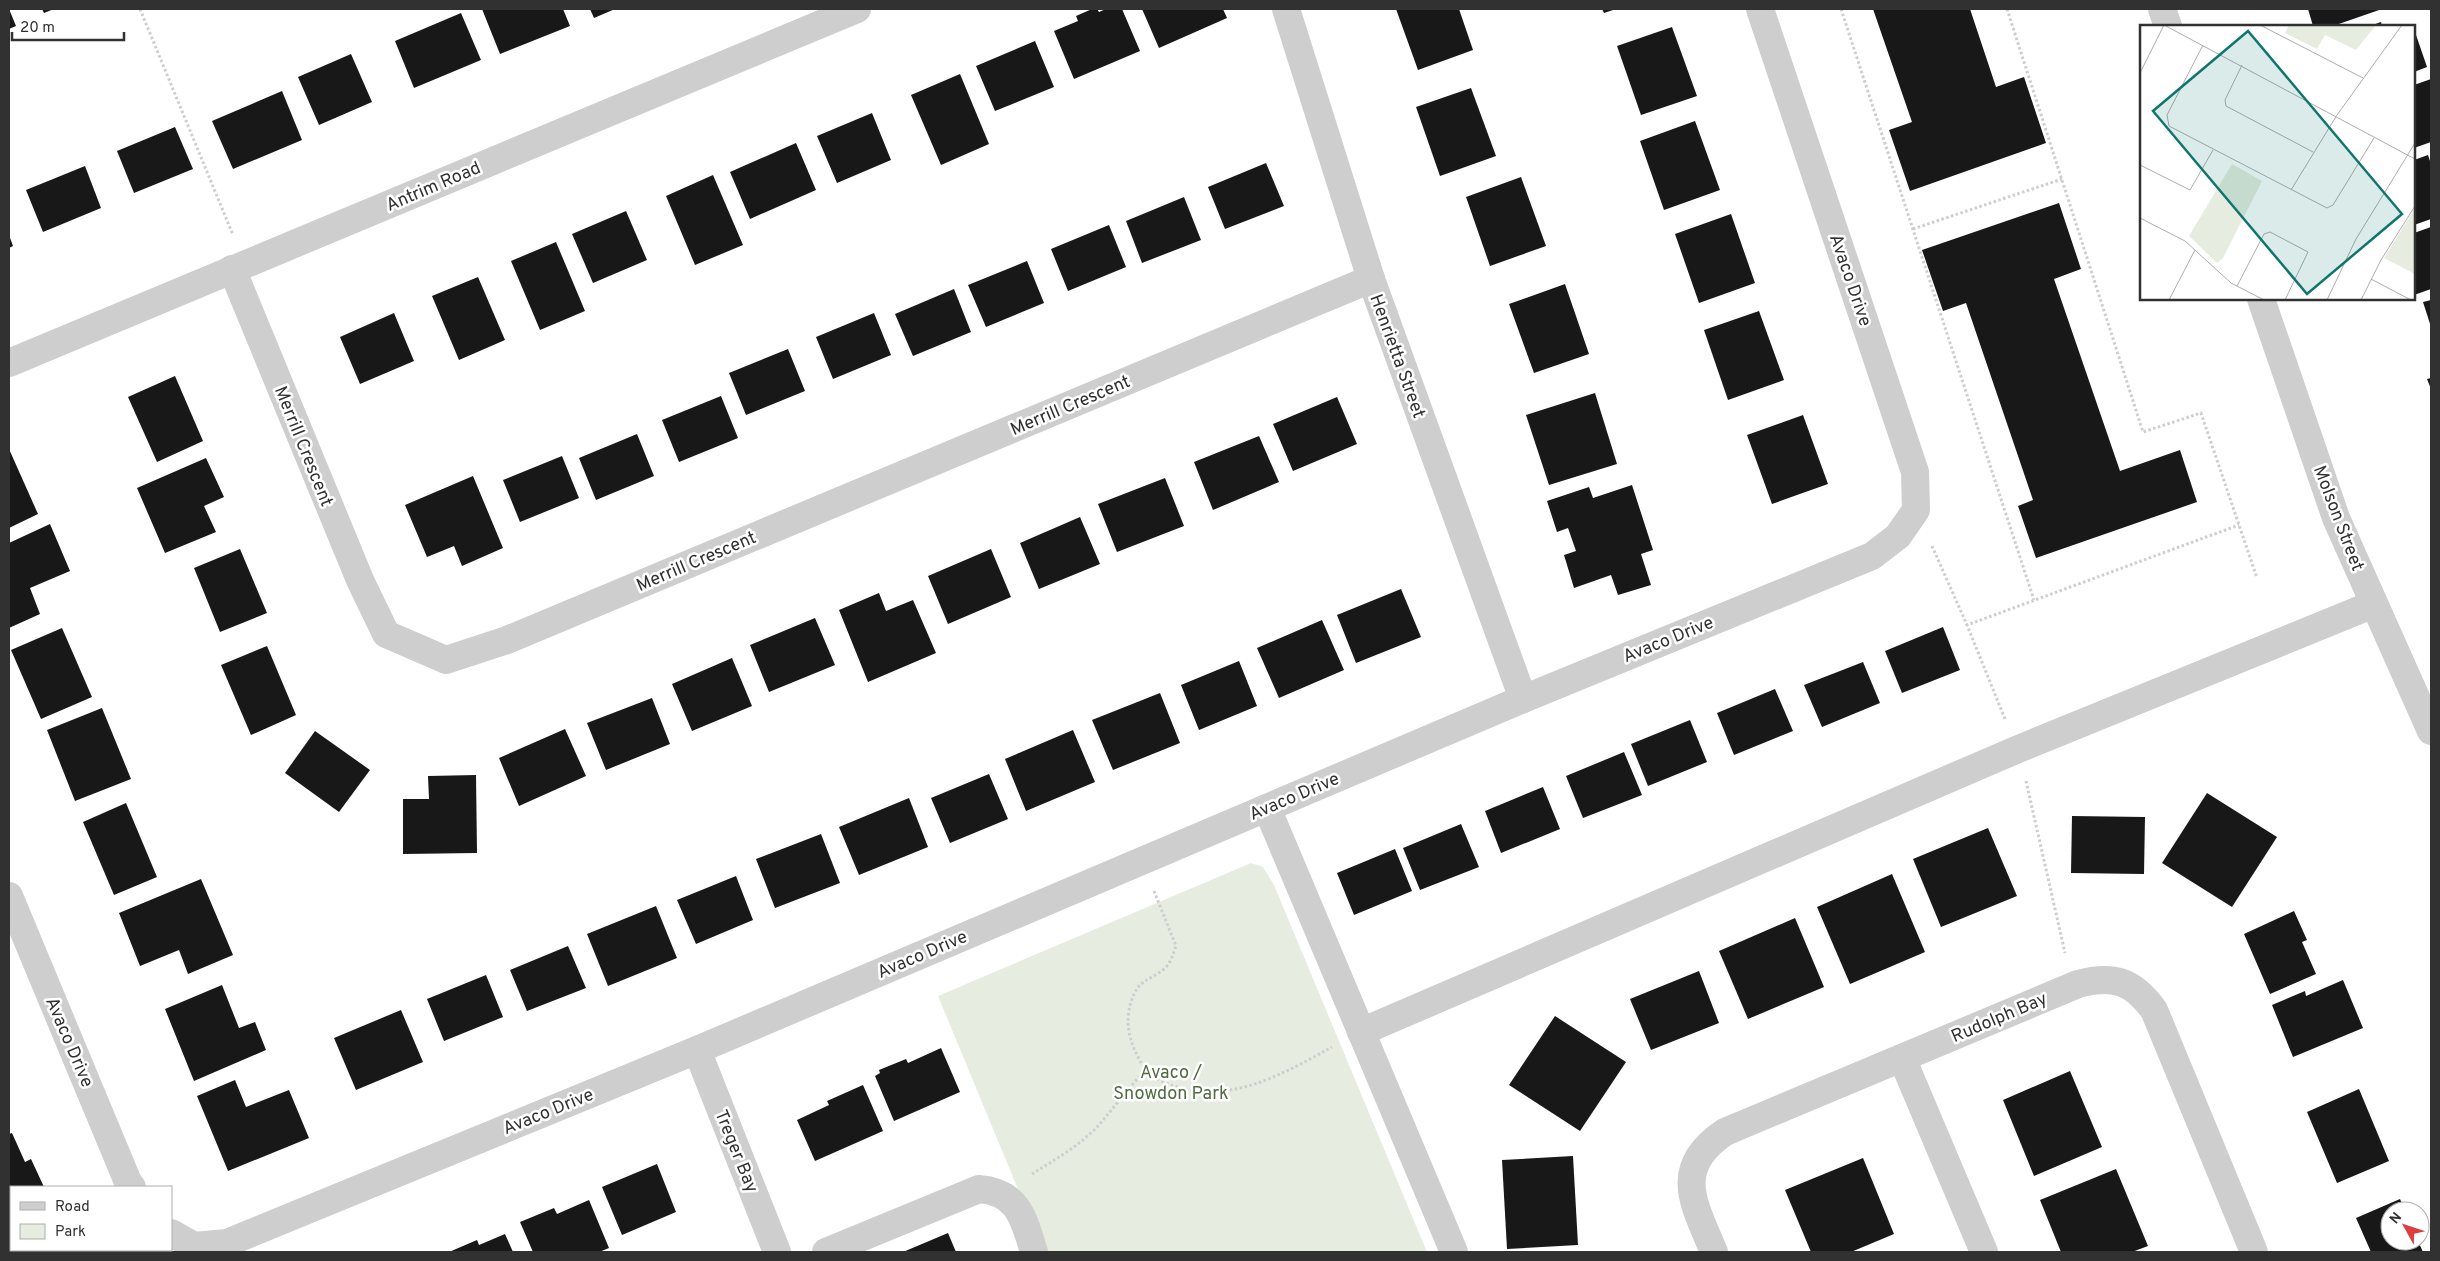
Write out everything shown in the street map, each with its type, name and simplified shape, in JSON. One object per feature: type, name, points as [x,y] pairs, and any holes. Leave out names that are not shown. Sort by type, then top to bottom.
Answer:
[{"type":"street","name":"Antrim Road","points":[[9,362],[857,9]]},
{"type":"street","name":"Henrietta Street","points":[[1286,9],[1371,279],[1523,699]]},
{"type":"street","name":"Avaco Drive","points":[[172,1233],[194,1246],[227,1243],[697,1050],[1523,699],[1872,556],[1898,536],[1916,510],[1915,472],[1760,9]]},
{"type":"street","points":[[2162,9],[2168,25]]},
{"type":"street","name":"Merrill Crescent","points":[[238,267],[360,580],[386,634],[446,660],[516,636],[1371,279]]},
{"type":"street","name":"Molson Street","points":[[2261,300],[2336,518],[2431,731]]},
{"type":"street","points":[[1361,1032],[2016,750],[2374,604]]},
{"type":"street","points":[[1267,808],[1454,1252]]},
{"type":"street","name":"Avaco Drive","points":[[9,896],[131,1186]]},
{"type":"street","name":"Rudolph Bay","points":[[1714,1252],[1690,1191],[1690,1177],[1695,1163],[1704,1150],[1725,1132],[2072,986],[2093,980],[2121,981],[2144,998],[2154,1010],[2254,1252]]},
{"type":"street","name":"Treger Bay","points":[[697,1050],[777,1252]]},
{"type":"street","points":[[1902,1058],[1984,1252]]},
{"type":"street","points":[[826,1252],[979,1189],[991,1190],[1002,1195],[1022,1212],[1034,1252]]},
{"type":"path","points":[[140,9],[238,267]]},
{"type":"path","points":[[1842,9],[2034,600]]},
{"type":"path","points":[[2007,9],[2143,432],[2201,412],[2257,578]]},
{"type":"path","points":[[1913,229],[2062,179]]},
{"type":"path","points":[[1916,510],[1967,625],[2009,728]]},
{"type":"path","points":[[1967,625],[2239,525]]},
{"type":"path","points":[[2024,775],[2072,986]]},
{"type":"path","points":[[1142,861],[1176,946],[1171,960],[1164,969],[1140,983],[1130,1003],[1127,1029],[1145,1071],[1162,1082],[1187,1091],[1210,1093],[1241,1088],[1275,1077],[1361,1032]]},
{"type":"path","points":[[1002,1195],[1071,1150],[1096,1127],[1127,1089],[1145,1071]]},
{"type":"green space","name":"Avaco / Snowdon Park","points":[[1251,863],[1263,867],[1274,885],[1427,1252],[1044,1252],[938,996]]},
{"type":"building","points":[[9,9],[16,26],[9,29]]},
{"type":"building","points":[[42,9],[54,9],[44,13]]},
{"type":"building","points":[[482,9],[563,9],[570,26],[500,54]]},
{"type":"building","points":[[590,9],[615,9],[594,18]]},
{"type":"building","points":[[1092,9],[1097,9],[1099,12],[1106,9],[1122,9],[1140,51],[1074,79],[1054,31],[1078,21],[1076,16]]},
{"type":"building","points":[[1142,9],[1223,9],[1227,18],[1159,48]]},
{"type":"building","points":[[1396,9],[1459,9],[1473,50],[1418,70]]},
{"type":"building","points":[[1602,9],[1616,9],[1604,13]]},
{"type":"building","points":[[1873,9],[1970,9],[1996,87],[2024,77],[2046,143],[1910,191],[1889,130],[1912,122]]},
{"type":"building","points":[[2308,9],[2382,9],[2336,25],[2313,25]]},
{"type":"building","points":[[461,13],[481,60],[414,88],[395,41]]},
{"type":"building","points":[[1672,27],[1697,96],[1641,115],[1617,46]]},
{"type":"building","points":[[2415,32],[2427,67],[2415,72]]},
{"type":"building","points":[[1035,41],[1054,87],[995,111],[976,66]]},
{"type":"building","points":[[351,54],[372,102],[319,125],[298,77]]},
{"type":"building","points":[[960,74],[989,144],[941,165],[911,95]]},
{"type":"building","points":[[2431,79],[2431,142],[2415,148],[2415,85]]},
{"type":"building","points":[[1471,88],[1496,156],[1440,176],[1416,107]]},
{"type":"building","points":[[282,91],[302,140],[233,169],[212,121]]},
{"type":"building","points":[[872,113],[891,160],[837,183],[817,136]]},
{"type":"building","points":[[1695,121],[1720,190],[1664,210],[1640,141]]},
{"type":"building","points":[[175,127],[193,169],[134,193],[117,151]]},
{"type":"building","points":[[796,143],[816,190],[750,219],[730,172]]},
{"type":"building","points":[[2428,155],[2431,164],[2431,219],[2415,225],[2415,160]]},
{"type":"building","points":[[1266,163],[1284,206],[1225,229],[1208,187]]},
{"type":"building","points":[[85,166],[101,208],[43,232],[26,190]]},
{"type":"building","points":[[713,175],[743,245],[695,265],[666,196]]},
{"type":"building","points":[[1521,177],[1546,246],[1490,266],[1466,197]]},
{"type":"building","points":[[1184,197],[1201,240],[1142,263],[1126,221]]},
{"type":"building","points":[[2059,203],[2081,269],[2054,279],[2120,471],[2180,450],[2197,502],[2036,558],[2018,506],[2033,500],[1966,303],[1943,311],[1922,250]]},
{"type":"building","points":[[626,211],[647,260],[593,283],[572,234]]},
{"type":"building","points":[[1731,214],[1755,283],[1699,303],[1675,234]]},
{"type":"building","points":[[1109,225],[1126,267],[1068,291],[1051,249]]},
{"type":"building","points":[[2431,227],[2431,289],[2415,295],[2415,233]]},
{"type":"building","points":[[9,235],[13,246],[9,248]]},
{"type":"building","points":[[556,242],[585,311],[540,330],[511,261]]},
{"type":"building","points":[[1027,261],[1044,303],[986,327],[968,285]]},
{"type":"building","points":[[478,277],[505,340],[459,360],[432,296]]},
{"type":"building","points":[[1565,284],[1589,354],[1534,373],[1509,304]]},
{"type":"building","points":[[954,289],[971,332],[913,356],[895,314]]},
{"type":"building","points":[[2431,300],[2431,327],[2423,302]]},
{"type":"building","points":[[1759,311],[1784,380],[1728,400],[1704,330]]},
{"type":"building","points":[[394,313],[414,361],[360,384],[340,337]]},
{"type":"building","points":[[874,313],[891,355],[833,379],[816,337]]},
{"type":"building","points":[[788,349],[805,391],[746,415],[729,373]]},
{"type":"building","points":[[175,376],[203,441],[157,462],[128,397]]},
{"type":"building","points":[[2431,378],[2431,389],[2427,379]]},
{"type":"building","points":[[1595,393],[1617,464],[1549,485],[1526,415]]},
{"type":"building","points":[[721,396],[738,438],[679,462],[662,420]]},
{"type":"building","points":[[1337,397],[1357,444],[1293,471],[1273,424]]},
{"type":"building","points":[[1803,415],[1828,484],[1772,504],[1747,435]]},
{"type":"building","points":[[637,434],[654,476],[596,500],[579,458]]},
{"type":"building","points":[[1259,436],[1279,482],[1213,510],[1194,462]]},
{"type":"building","points":[[9,449],[38,514],[9,528]]},
{"type":"building","points":[[562,456],[579,498],[520,522],[503,480]]},
{"type":"building","points":[[206,458],[224,497],[204,506],[216,532],[165,553],[137,488]]},
{"type":"building","points":[[473,476],[503,548],[462,566],[454,546],[427,557],[405,505]]},
{"type":"building","points":[[1165,478],[1184,526],[1117,552],[1098,504]]},
{"type":"building","points":[[1632,485],[1653,550],[1641,554],[1651,585],[1618,595],[1611,575],[1574,588],[1564,555],[1576,551],[1568,528],[1557,532],[1547,501],[1589,487],[1593,498]]},
{"type":"building","points":[[1080,517],[1100,564],[1039,589],[1020,543]]},
{"type":"building","points":[[50,524],[70,571],[30,588],[40,614],[9,628],[9,543]]},
{"type":"building","points":[[240,549],[267,613],[220,632],[194,568]]},
{"type":"building","points":[[991,549],[1011,597],[948,624],[928,576]]},
{"type":"building","points":[[1401,589],[1421,637],[1356,663],[1337,615]]},
{"type":"building","points":[[879,593],[886,611],[913,600],[936,653],[868,682],[839,610]]},
{"type":"building","points":[[815,618],[835,665],[769,692],[750,645]]},
{"type":"building","points":[[1322,620],[1344,670],[1279,698],[1257,648]]},
{"type":"building","points":[[1943,627],[1960,670],[1902,693],[1885,651]]},
{"type":"building","points":[[62,628],[92,697],[41,719],[11,650]]},
{"type":"building","points":[[267,646],[296,715],[251,735],[221,665]]},
{"type":"building","points":[[732,658],[752,706],[692,731],[672,684]]},
{"type":"building","points":[[1239,661],[1257,706],[1199,730],[1181,685]]},
{"type":"building","points":[[1863,662],[1880,703],[1822,727],[1804,685]]},
{"type":"building","points":[[1775,689],[1793,731],[1734,755],[1717,713]]},
{"type":"building","points":[[1160,693],[1180,743],[1113,770],[1092,720]]},
{"type":"building","points":[[652,698],[670,744],[606,770],[587,723]]},
{"type":"building","points":[[102,708],[131,779],[75,801],[47,730]]},
{"type":"building","points":[[1690,720],[1707,762],[1648,786],[1631,744]]},
{"type":"building","points":[[565,729],[586,776],[519,806],[499,758]]},
{"type":"building","points":[[1073,730],[1095,782],[1026,811],[1005,759]]},
{"type":"building","points":[[315,731],[370,770],[339,812],[285,773]]},
{"type":"building","points":[[1624,752],[1642,795],[1583,818],[1566,776]]},
{"type":"building","points":[[989,774],[1008,819],[950,843],[931,798]]},
{"type":"building","points":[[476,775],[477,853],[403,854],[403,799],[429,799],[428,776]]},
{"type":"building","points":[[1543,787],[1560,829],[1501,853],[1485,811]]},
{"type":"building","points":[[2207,793],[2277,837],[2232,907],[2162,863]]},
{"type":"building","points":[[909,798],[928,847],[859,875],[839,827]]},
{"type":"building","points":[[126,803],[157,877],[114,895],[83,822]]},
{"type":"building","points":[[2072,816],[2145,817],[2144,874],[2071,873]]},
{"type":"building","points":[[1461,824],[1479,867],[1420,890],[1403,848]]},
{"type":"building","points":[[1988,828],[2017,896],[1941,927],[1913,859]]},
{"type":"building","points":[[821,834],[840,883],[775,908],[756,859]]},
{"type":"building","points":[[1395,849],[1412,891],[1354,915],[1337,873]]},
{"type":"building","points":[[1892,874],[1925,952],[1850,984],[1817,907]]},
{"type":"building","points":[[736,876],[753,920],[696,944],[677,900]]},
{"type":"building","points":[[201,879],[233,955],[188,974],[179,950],[140,966],[119,913]]},
{"type":"building","points":[[656,906],[677,958],[608,986],[587,934]]},
{"type":"building","points":[[2294,911],[2307,940],[2302,942],[2316,974],[2270,994],[2244,934]]},
{"type":"building","points":[[1795,918],[1824,987],[1748,1019],[1719,951]]},
{"type":"building","points":[[568,946],[586,988],[527,1011],[510,970]]},
{"type":"building","points":[[1699,971],[1719,1023],[1651,1050],[1630,999]]},
{"type":"building","points":[[486,975],[503,1017],[444,1041],[427,999]]},
{"type":"building","points":[[2343,980],[2363,1028],[2293,1057],[2272,1005],[2305,991],[2306,996]]},
{"type":"building","points":[[222,985],[239,1028],[255,1022],[266,1050],[194,1081],[165,1009]]},
{"type":"building","points":[[401,1010],[423,1062],[356,1090],[334,1038]]},
{"type":"building","points":[[1555,1016],[1626,1062],[1580,1131],[1509,1085]]},
{"type":"building","points":[[941,1048],[960,1092],[894,1121],[875,1076],[880,1073],[879,1070],[906,1059],[908,1063]]},
{"type":"building","points":[[2070,1071],[2102,1147],[2034,1176],[2003,1100]]},
{"type":"building","points":[[235,1080],[246,1107],[289,1090],[309,1138],[228,1171],[197,1096]]},
{"type":"building","points":[[863,1085],[883,1131],[815,1161],[797,1120],[829,1105],[827,1101]]},
{"type":"building","points":[[2359,1089],[2389,1161],[2337,1183],[2307,1112]]},
{"type":"building","points":[[12,1133],[25,1162],[31,1159],[44,1186],[10,1186],[9,1215],[9,1134]]},
{"type":"building","points":[[1573,1156],[1578,1245],[1507,1249],[1502,1160]]},
{"type":"building","points":[[1863,1158],[1894,1234],[1851,1252],[1811,1252],[1785,1190]]},
{"type":"building","points":[[657,1164],[676,1212],[622,1235],[602,1187]]},
{"type":"building","points":[[2116,1169],[2148,1246],[2132,1252],[2061,1252],[2040,1200]]},
{"type":"building","points":[[589,1200],[609,1248],[599,1252],[533,1252],[520,1222],[554,1208],[557,1214]]},
{"type":"building","points":[[2380,1208],[2380,1251],[2423,1252],[2371,1252],[2356,1218]]},
{"type":"building","points":[[948,1233],[956,1252],[903,1252]]},
{"type":"building","points":[[505,1234],[513,1252],[449,1252],[477,1240],[479,1245]]},
{"type":"building","points":[[9,1244],[10,1251],[58,1252],[9,1252]]}]
